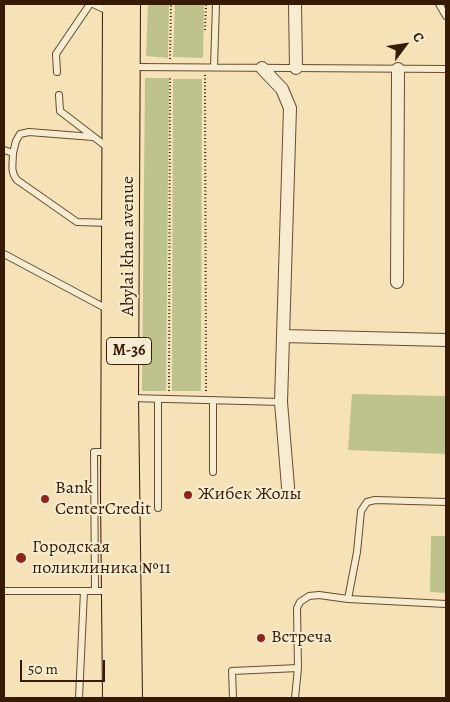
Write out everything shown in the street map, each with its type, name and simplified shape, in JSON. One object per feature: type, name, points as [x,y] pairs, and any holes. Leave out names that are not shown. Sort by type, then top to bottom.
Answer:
[{"type":"main road","name":"Abylai khan avenue","points":[[113,698],[104,591],[111,452],[112,151],[130,4]]},
{"type":"main road","name":"Abylai khan avenue","points":[[113,9],[121,66],[132,698]]},
{"type":"street","points":[[295,4],[296,68]]},
{"type":"street","points":[[262,68],[282,89],[290,108],[281,402],[288,487]]},
{"type":"street","points":[[397,282],[398,69]]},
{"type":"street","points":[[283,336],[446,340]]},
{"type":"lane","points":[[57,72],[56,54],[91,4],[113,9]]},
{"type":"lane","points":[[214,67],[216,4]]},
{"type":"lane","points":[[439,4],[446,16]]},
{"type":"lane","points":[[121,66],[446,69]]},
{"type":"lane","points":[[59,95],[60,112],[112,151]]},
{"type":"lane","points":[[93,136],[29,132],[20,134],[13,153],[13,175],[17,180],[77,222],[112,223]]},
{"type":"lane","points":[[4,150],[13,153]]},
{"type":"lane","points":[[4,254],[112,312]]},
{"type":"lane","points":[[128,398],[281,402]]},
{"type":"lane","points":[[158,399],[158,508]]},
{"type":"lane","points":[[210,400],[213,472]]},
{"type":"lane","points":[[348,599],[357,552],[361,510],[367,502],[375,500],[446,502]]},
{"type":"lane","points":[[4,591],[104,591]]},
{"type":"lane","points":[[79,698],[84,591]]},
{"type":"lane","points":[[295,698],[298,668],[297,608],[300,602],[309,596],[319,595],[348,599],[446,604]]},
{"type":"lane","points":[[233,698],[232,671],[298,668]]},
{"type":"path","points":[[169,399],[171,4]]},
{"type":"path","points":[[205,31],[206,4]]},
{"type":"path","points":[[205,67],[210,400]]},
{"type":"green space","points":[[148,4],[169,4],[168,58],[146,56]]},
{"type":"green space","points":[[175,4],[204,4],[203,58],[173,57]]},
{"type":"green space","points":[[145,78],[169,78],[166,391],[142,391]]},
{"type":"green space","points":[[173,79],[202,79],[201,391],[172,391]]},
{"type":"green space","points":[[352,394],[446,396],[446,454],[348,450]]},
{"type":"green space","points":[[431,536],[446,536],[446,593],[430,592]]},
{"type":"place","name":"Жибек Жолы","points":[[188,495]]},
{"type":"place","name":"Bank CenterCredit","points":[[45,499]]},
{"type":"place","name":"Городская поликлиника №11","points":[[21,558]]},
{"type":"place","name":"Встреча","points":[[261,638]]}]
